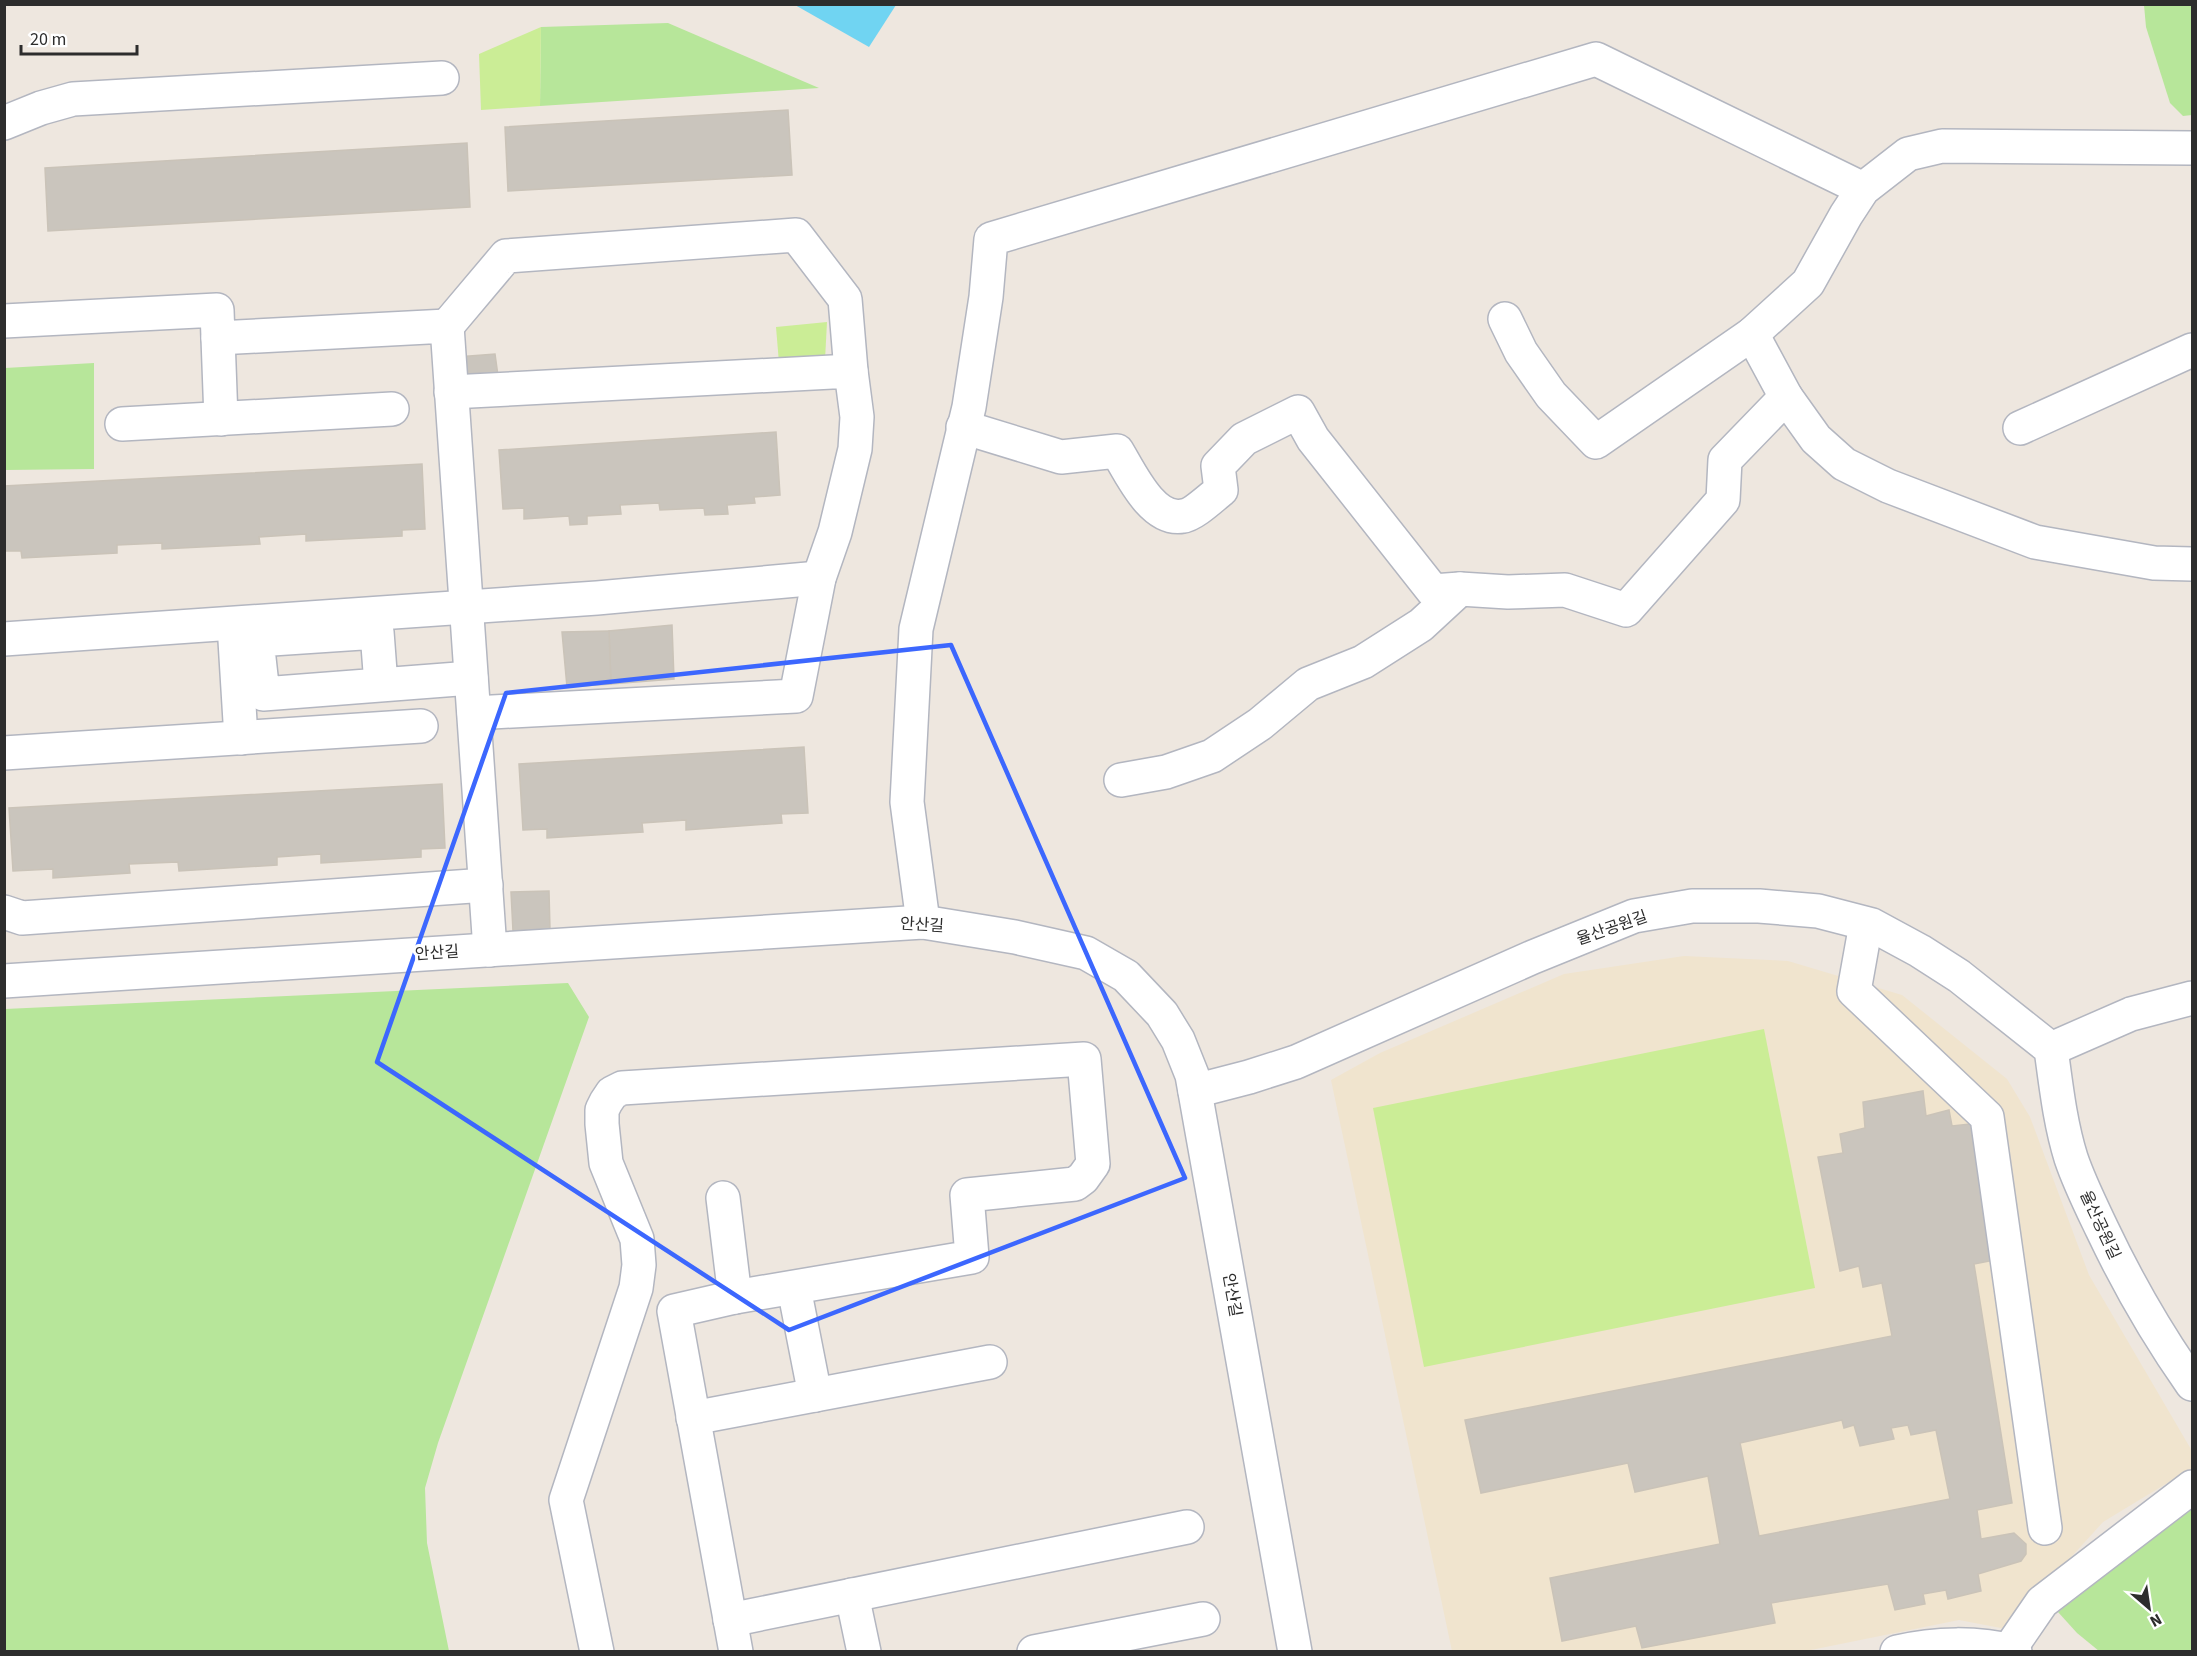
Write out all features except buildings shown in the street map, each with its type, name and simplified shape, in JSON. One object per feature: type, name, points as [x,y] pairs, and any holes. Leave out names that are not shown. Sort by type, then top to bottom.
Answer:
[{"type":"street","points":[[923,922],[907,802],[916,629],[969,407],[986,297],[991,239],[1596,59],[1863,189]]},
{"type":"street","points":[[4,123],[41,108],[74,99],[442,78]]},
{"type":"street","points":[[1505,319],[1521,352],[1551,394],[1596,442],[1752,334],[1808,283],[1846,214],[1863,189],[1908,154],[1942,146],[2193,148]]},
{"type":"street","points":[[474,713],[796,696],[819,578],[835,532],[855,449],[857,417],[845,299],[796,235],[506,256],[447,326],[490,950]]},
{"type":"street","points":[[4,321],[217,310],[221,419]]},
{"type":"street","points":[[218,338],[447,326]]},
{"type":"street","points":[[1752,334],[1786,397],[1816,439],[1844,464],[1888,486],[2034,542],[2154,563],[2193,564]]},
{"type":"street","points":[[2020,428],[2193,350]]},
{"type":"street","points":[[451,392],[851,371]]},
{"type":"street","points":[[963,428],[1061,457],[1117,450],[1149,501],[1167,516],[1184,516],[1221,490],[1218,466],[1244,439],[1298,412],[1313,439],[1433,591],[1565,590],[1626,610],[1723,500],[1725,460],[1786,397]]},
{"type":"street","points":[[122,424],[392,409]]},
{"type":"street","points":[[4,639],[597,597],[819,578]]},
{"type":"street","points":[[1121,780],[1166,772],[1212,756],[1260,724],[1308,684],[1364,662],[1421,625],[1460,589]]},
{"type":"street","points":[[234,622],[241,738]]},
{"type":"street","points":[[381,685],[471,678]]},
{"type":"street","points":[[4,753],[421,726]]},
{"type":"street","points":[[4,912],[22,918],[486,885]]},
{"type":"street","name":"율산공원길","points":[[1195,1091],[1296,1062],[1533,957],[1634,916],[1692,906],[1760,906],[1818,911],[1866,924],[1920,951],[1959,976],[2051,1049],[2070,1156],[2086,1197],[2128,1284],[2161,1339],[2193,1384]]},
{"type":"street","name":"안산길","points":[[4,981],[923,922],[1015,937],[1086,953],[1126,976],[1162,1014],[1179,1040],[1192,1075],[1295,1652]]},
{"type":"street","points":[[1866,924],[1854,991],[1987,1117],[2045,1528]]},
{"type":"street","points":[[2051,1049],[2132,1014],[2193,998]]},
{"type":"street","points":[[597,1652],[566,1500],[636,1288],[639,1265],[637,1239],[606,1163],[602,1110],[612,1094],[622,1088],[1084,1059],[1093,1164],[1083,1178],[1075,1184],[967,1195],[972,1257],[735,1298],[674,1311],[736,1652]]},
{"type":"street","points":[[723,1198],[735,1298]]},
{"type":"street","points":[[794,1288],[815,1395]]},
{"type":"street","points":[[693,1418],[990,1362]]},
{"type":"street","points":[[1898,1652],[1920,1647],[1973,1646],[2012,1651],[2042,1602],[2193,1488]]},
{"type":"street","points":[[730,1620],[1187,1527]]},
{"type":"street","points":[[852,1595],[864,1652]]},
{"type":"street","points":[[1034,1652],[1203,1619]]},
{"type":"highlighted area","points":[[951,645],[1185,1178],[789,1330],[377,1062],[506,693]]},
{"type":"shaded area","points":[[1684,956],[1788,961],[1902,995],[2007,1079],[2030,1117],[2089,1275],[2192,1451],[2192,1468],[2103,1522],[2006,1629],[1959,1620],[1801,1652],[1452,1651],[1331,1080],[1380,1053],[1564,974]]},
{"type":"green space","points":[[2144,5],[2192,5],[2192,115],[2183,116],[2170,103],[2146,27]]},
{"type":"green space","points":[[668,23],[819,88],[540,106],[541,27]]},
{"type":"green space","points":[[541,27],[540,106],[481,110],[479,54]]},
{"type":"green space","points":[[827,322],[825,360],[779,363],[776,327]]},
{"type":"green space","points":[[94,363],[94,469],[5,470],[5,368]]},
{"type":"green space","points":[[568,983],[589,1017],[438,1443],[425,1488],[427,1543],[449,1651],[5,1651],[5,1009]]},
{"type":"green space","points":[[1764,1029],[1815,1288],[1424,1367],[1373,1108]]},
{"type":"green space","points":[[2192,1508],[2192,1651],[2099,1651],[2077,1633],[2058,1612]]},
{"type":"water","points":[[795,5],[896,5],[869,47]]}]
